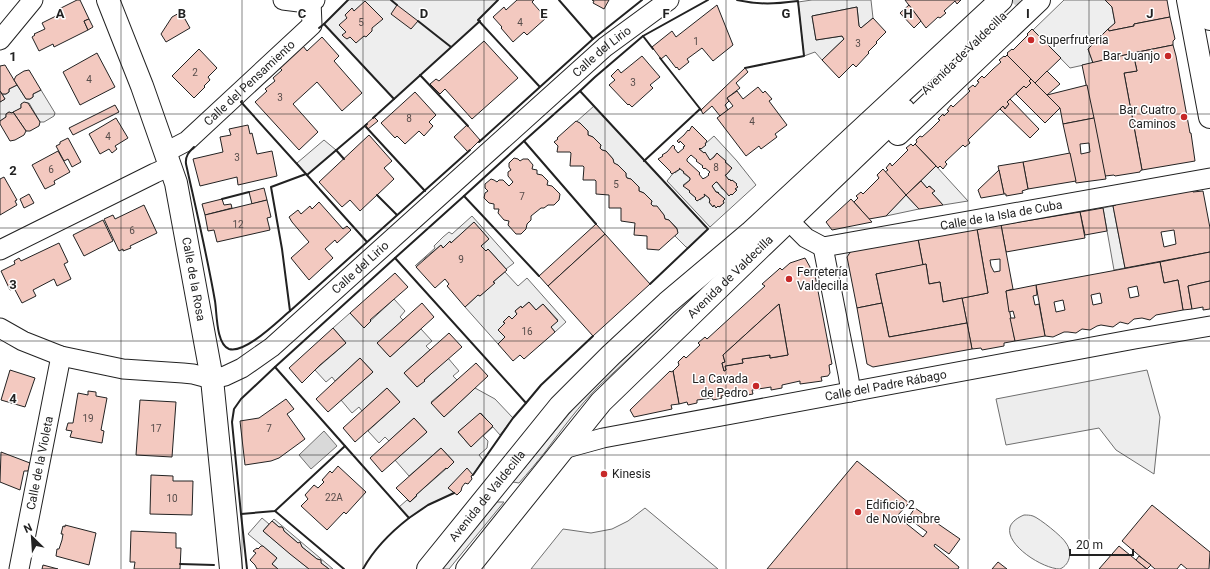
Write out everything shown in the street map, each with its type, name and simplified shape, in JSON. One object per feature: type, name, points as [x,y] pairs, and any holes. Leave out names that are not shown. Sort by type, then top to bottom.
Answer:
[{"type":"main road","name":"Calle de la Rosa","points":[[108,0],[136,71],[176,183],[212,379],[231,569]]},
{"type":"main road","name":"Avenida de Valdecilla","points":[[683,289],[759,210],[981,0]]},
{"type":"main road","points":[[759,249],[797,229],[1039,0]]},
{"type":"main road","points":[[1188,0],[1210,117]]},
{"type":"main road","points":[[1206,0],[1210,19]]},
{"type":"main road","name":"Avenida de Valdecilla","points":[[428,569],[560,406],[611,355],[683,289],[750,233],[1008,2]]},
{"type":"main road","name":"Avenida de Valdecilla","points":[[467,569],[601,402],[759,249],[1008,2]]},
{"type":"street","points":[[0,40],[33,0]]},
{"type":"street","points":[[283,0],[299,2],[313,1]]},
{"type":"street","name":"Calle del Lirio","points":[[0,328],[23,341],[60,356],[123,369],[188,374],[212,379],[225,376],[242,368],[272,347],[604,47],[669,0]]},
{"type":"street","name":"Calle del Pensamiento","points":[[0,250],[155,173],[187,141],[312,25],[313,1]]},
{"type":"street","name":"Calle de la Isla de Cuba","points":[[823,247],[1210,178]]},
{"type":"street","points":[[797,229],[806,238],[823,247],[851,392]]},
{"type":"street","name":"Calle del Padre Rábago","points":[[563,449],[604,438],[1119,341],[1210,326]]},
{"type":"street","name":"Calle de la Violeta","points":[[19,569],[60,356]]},
{"type":"shaded area","points":[[348,0],[498,0],[478,20],[480,21],[394,99],[324,24]]},
{"type":"shaded area","points":[[812,0],[871,0],[873,18],[861,28],[859,26],[857,7],[812,16],[816,40],[842,36],[844,39],[822,60],[815,52],[804,56],[798,2]]},
{"type":"shaded area","points":[[1064,0],[1105,0],[1112,7],[1115,23],[1088,49],[1093,63],[1070,68],[1033,30]]},
{"type":"shaded area","points":[[17,85],[26,99],[30,99],[33,97],[33,94],[41,90],[55,113],[54,116],[44,122],[40,122],[29,103],[21,104],[21,108],[12,113],[9,112],[6,114],[6,117],[0,121],[0,102],[5,99],[2,94],[6,94],[9,92],[9,89]]},
{"type":"shaded area","points":[[594,106],[708,229],[689,248],[675,236],[677,228],[669,220],[665,219],[664,215],[657,207],[651,204],[652,201],[644,193],[639,191],[639,187],[631,179],[627,178],[626,173],[613,162],[613,159],[606,151],[600,148],[601,145],[593,137],[588,135],[588,131],[580,123],[576,122]]},
{"type":"shaded area","points":[[714,136],[756,185],[710,227],[667,181],[674,172],[675,173],[680,169],[679,168],[690,178],[690,180],[683,185],[690,191],[689,192],[696,198],[695,199],[697,201],[705,196],[704,194],[709,198],[709,202],[713,207],[714,205],[716,207],[720,207],[724,203],[723,201],[725,199],[718,192],[716,192],[712,186],[717,182],[722,189],[735,189],[737,184],[730,179],[729,180],[725,175],[732,168],[717,153],[710,160],[699,149],[701,149]]},
{"type":"shaded area","points":[[324,140],[336,150],[307,175],[297,163]]},
{"type":"shaded area","points":[[936,166],[968,201],[943,205],[932,193],[934,191],[930,186],[927,188],[921,181]]},
{"type":"shaded area","points":[[906,195],[919,209],[886,216]]},
{"type":"shaded area","points":[[801,198],[599,386],[577,410],[519,483],[513,482],[582,398],[722,266]]},
{"type":"shaded area","points":[[1113,206],[1125,268],[1114,270],[1103,208]]},
{"type":"shaded area","points":[[472,216],[514,263],[506,269],[489,250],[486,251],[481,246],[489,239],[474,223],[451,243],[450,242],[443,248],[441,245],[415,266],[435,248],[434,246],[443,237],[449,232],[452,234]]},
{"type":"shaded area","points":[[505,272],[518,286],[527,278],[566,322],[555,332],[551,327],[558,320],[543,304],[536,310],[529,302],[522,308],[520,307],[515,311],[517,314],[512,319],[504,322],[505,323],[498,330],[505,337],[498,344],[465,307],[478,295],[480,296]]},
{"type":"shaded area","points":[[394,299],[405,311],[400,317],[403,320],[378,343],[390,357],[421,329],[432,341],[426,346],[430,350],[404,373],[417,387],[448,358],[459,371],[453,376],[457,380],[431,402],[444,417],[475,388],[495,399],[513,418],[500,435],[493,427],[483,436],[488,441],[487,448],[479,455],[483,460],[473,475],[449,488],[454,493],[428,505],[409,518],[399,507],[407,500],[410,502],[454,462],[441,448],[409,476],[395,460],[427,432],[414,418],[389,441],[385,437],[379,443],[368,431],[400,402],[387,388],[362,411],[359,407],[352,413],[341,400],[373,372],[360,358],[335,381],[332,377],[326,382],[315,370],[346,343],[333,328],[350,313],[364,327]],"holes":[[[481,413],[492,426],[471,447],[458,432]]]},
{"type":"shaded area","points":[[1147,370],[1160,417],[1154,474],[1116,450],[1099,428],[1006,445],[996,399]]},
{"type":"shaded area","points":[[324,431],[337,446],[311,469],[299,455]]},
{"type":"shaded area","points":[[497,502],[504,502],[449,569],[441,569]]},
{"type":"shaded area","points":[[645,508],[718,569],[531,569],[563,529],[591,533],[612,529],[628,521]]},
{"type":"shaded area","points":[[1024,515],[1036,517],[1064,540],[1070,553],[1068,561],[1064,567],[1060,569],[1044,565],[1027,555],[1013,541],[1010,534],[1010,527],[1014,521]]},
{"type":"shaded area","points":[[262,518],[269,524],[263,531],[309,569],[278,569],[272,564],[277,558],[248,534]]},
{"type":"shaded area","points":[[274,519],[333,569],[329,569],[321,563],[321,560],[317,559],[302,547],[300,543],[284,531],[282,527],[279,527],[272,521]]},
{"type":"building","points":[[80,0],[89,19],[84,21],[88,30],[54,47],[53,44],[39,51],[32,37],[35,35],[34,34],[45,29],[42,23],[62,13],[59,9]]},
{"type":"building","points":[[517,0],[534,0],[532,2],[546,18],[527,35],[524,32],[513,42],[493,17],[504,7],[506,10]]},
{"type":"building","points":[[592,0],[609,0],[604,9],[593,3],[594,1]]},
{"type":"building","points":[[905,0],[961,0],[957,4],[955,1],[944,11],[946,13],[940,18],[938,17],[926,28]]},
{"type":"building","points":[[1105,0],[1167,0],[1170,17],[1134,24],[1134,26],[1109,31],[1108,29],[1115,23],[1112,7]]},
{"type":"building","points":[[365,1],[383,19],[372,28],[372,31],[366,37],[364,36],[356,43],[350,37],[347,39],[342,35],[346,32],[339,25],[347,18],[345,15],[352,8],[354,11]]},
{"type":"building","points":[[397,5],[418,21],[411,29],[391,14]]},
{"type":"building","points":[[717,5],[733,45],[713,61],[702,48],[687,59],[689,62],[679,70],[666,55],[661,59],[652,47],[672,31],[676,37]]},
{"type":"building","points":[[909,5],[921,21],[914,28],[900,13]]},
{"type":"building","points":[[857,7],[859,26],[861,28],[873,18],[886,32],[856,67],[853,64],[839,78],[822,60],[844,39],[842,36],[816,40],[812,16]]},
{"type":"building","points":[[181,12],[190,28],[166,42],[161,34],[172,17]]},
{"type":"building","points":[[1170,17],[1175,39],[1173,41],[1173,45],[1093,63],[1088,49],[1108,29],[1109,31],[1134,26],[1134,24]]},
{"type":"building","points":[[89,19],[93,27],[88,30],[84,21]]},
{"type":"building","points":[[1032,29],[1061,58],[1035,83],[1007,55],[1007,53],[1012,49],[1013,50]]},
{"type":"building","points":[[322,37],[339,56],[334,61],[362,93],[342,111],[317,82],[293,104],[318,132],[299,150],[255,102],[267,91],[265,89],[275,81],[273,78],[282,70],[279,67],[303,46],[307,51]]},
{"type":"building","points":[[484,41],[518,78],[472,119],[445,89],[440,94],[430,84],[436,79],[439,81]]},
{"type":"building","points":[[1173,45],[1191,133],[1195,161],[1142,170],[1124,73],[1137,71],[1133,53]]},
{"type":"building","points":[[199,49],[217,68],[208,77],[210,80],[204,86],[205,87],[194,98],[172,76]]},
{"type":"building","points":[[97,53],[115,87],[80,105],[63,72]]},
{"type":"building","points":[[1133,53],[1137,71],[1124,73],[1142,170],[1140,172],[1105,176],[1082,65]]},
{"type":"building","points":[[1007,55],[1031,79],[1029,81],[1031,83],[1026,88],[1024,86],[1007,102],[1009,104],[1005,109],[1003,106],[970,138],[968,140],[970,143],[965,147],[963,145],[945,162],[947,164],[943,169],[940,166],[938,168],[915,144],[917,142],[916,140],[932,128],[940,120],[938,119],[943,114],[944,116],[949,111],[947,110],[951,105],[953,107],[970,91],[968,89],[973,85],[975,87],[979,82],[977,81],[982,76],[984,78],[1001,62],[999,60]]},
{"type":"building","points":[[642,56],[660,77],[650,85],[653,88],[632,107],[629,104],[628,105],[609,85],[615,80],[611,76],[618,69],[621,73]]},
{"type":"building","points":[[5,65],[17,85],[9,89],[9,92],[6,94],[2,94],[0,91],[0,66]]},
{"type":"building","points":[[745,68],[748,72],[736,83],[740,88],[727,98],[729,101],[725,105],[728,110],[720,116],[712,106],[703,114],[701,110]]},
{"type":"building","points":[[29,70],[41,90],[33,94],[33,97],[30,99],[26,99],[14,80],[16,76]]},
{"type":"building","points":[[1047,71],[1060,84],[1047,95],[1035,83]]},
{"type":"building","points":[[1031,79],[1060,108],[1045,123],[1016,94],[1024,86],[1026,88],[1031,83],[1029,81]]},
{"type":"building","points":[[1087,85],[1094,118],[1063,124],[1060,108],[1047,95]]},
{"type":"building","points":[[758,87],[763,93],[765,91],[772,99],[769,101],[787,125],[775,134],[777,137],[761,149],[759,146],[746,156],[717,118],[733,106],[727,98],[737,91],[743,99]]},
{"type":"building","points":[[0,91],[5,99],[0,102]]},
{"type":"building","points":[[415,92],[436,115],[429,122],[433,126],[424,136],[419,131],[405,144],[397,136],[395,138],[381,123]]},
{"type":"building","points":[[1010,99],[1039,129],[1030,138],[1000,109],[1003,106],[1005,109],[1009,104],[1007,102]]},
{"type":"building","points":[[24,102],[28,103],[40,122],[39,126],[30,131],[26,131],[13,112],[21,108],[21,104]]},
{"type":"building","points":[[115,105],[119,112],[73,135],[69,128]]},
{"type":"building","points":[[13,112],[26,131],[24,135],[10,141],[0,124],[0,121],[6,117],[6,114]]},
{"type":"building","points":[[374,117],[378,121],[368,129],[365,125]]},
{"type":"building","points":[[116,118],[128,138],[115,146],[117,149],[112,153],[109,149],[100,154],[89,134]]},
{"type":"building","points":[[1094,118],[1106,179],[1076,183],[1063,124]],"holes":[[[1089,143],[1090,152],[1081,154],[1080,144]]]},
{"type":"building","points":[[576,121],[588,131],[588,135],[593,137],[601,145],[600,148],[606,151],[613,159],[614,163],[626,173],[627,178],[631,179],[639,187],[639,191],[644,193],[652,201],[651,204],[653,206],[657,206],[664,215],[665,219],[669,220],[677,229],[678,233],[659,250],[647,249],[647,236],[634,235],[635,223],[621,221],[621,208],[609,208],[609,195],[596,194],[595,180],[583,180],[583,166],[570,166],[570,152],[557,152],[558,146],[554,142]]},
{"type":"building","points":[[248,125],[250,134],[252,133],[257,154],[272,151],[277,176],[238,185],[237,177],[200,186],[193,159],[223,152],[220,137],[231,135],[229,129]]},
{"type":"building","points":[[467,125],[480,140],[468,152],[454,137]]},
{"type":"building","points":[[692,126],[707,141],[705,144],[706,145],[699,149],[704,153],[705,152],[710,160],[717,153],[732,168],[725,175],[729,180],[732,180],[737,184],[736,185],[738,187],[735,189],[737,190],[732,195],[731,194],[729,196],[717,182],[712,186],[716,192],[725,199],[723,201],[724,203],[719,207],[718,206],[716,208],[714,205],[713,207],[709,202],[709,198],[704,194],[705,196],[697,201],[695,199],[696,198],[689,192],[690,191],[683,186],[690,180],[690,178],[679,168],[680,169],[672,174],[658,159],[663,156],[662,155],[673,145],[678,153],[684,148],[683,147],[685,146],[680,141],[679,143],[677,141],[688,130],[689,131]],"holes":[[[691,155],[697,160],[696,161],[703,166],[702,167],[704,169],[705,168],[710,172],[708,174],[709,175],[703,179],[699,174],[700,173],[687,161]]]},
{"type":"building","points":[[369,135],[392,161],[384,168],[394,179],[360,211],[350,200],[342,207],[319,182]]},
{"type":"building","points":[[68,138],[81,162],[72,167],[68,159],[64,161],[56,146]]},
{"type":"building","points":[[911,144],[913,146],[915,144],[936,166],[906,195],[885,172],[888,170],[886,168],[890,163],[892,166],[908,150],[906,148]]},
{"type":"building","points":[[58,151],[70,172],[54,181],[55,184],[45,189],[32,165]]},
{"type":"building","points":[[1070,153],[1076,181],[1028,189],[1023,162]]},
{"type":"building","points":[[514,158],[520,161],[523,159],[528,159],[533,165],[532,169],[537,170],[537,174],[542,175],[548,181],[547,185],[552,186],[560,194],[559,200],[554,205],[548,205],[541,208],[531,216],[531,220],[527,224],[526,229],[521,234],[516,234],[508,225],[509,221],[504,220],[498,213],[499,209],[494,209],[494,204],[489,203],[484,198],[485,193],[488,191],[485,188],[485,184],[491,179],[497,182],[499,180],[503,180],[509,186],[513,182],[508,176],[508,172],[511,170],[509,163]]},
{"type":"building","points":[[1023,162],[1028,189],[1022,191],[1023,193],[1006,196],[1006,194],[1004,194],[998,166]]},
{"type":"building","points":[[883,169],[906,195],[886,216],[869,219],[854,202],[858,198],[856,196],[861,192],[863,194],[879,178],[877,175]]},
{"type":"building","points":[[999,170],[1004,194],[981,198],[978,190]]},
{"type":"building","points":[[4,177],[17,200],[15,201],[17,205],[0,215],[0,179]]},
{"type":"building","points":[[921,181],[927,188],[929,186],[935,191],[932,193],[943,205],[919,209],[906,195]]},
{"type":"building","points":[[264,188],[267,200],[252,204],[249,192]]},
{"type":"building","points":[[1192,190],[1193,192],[1203,191],[1210,228],[1210,252],[1125,268],[1113,206],[1116,205],[1116,203]],"holes":[[[1174,230],[1176,244],[1164,247],[1161,232]]]},
{"type":"building","points":[[29,194],[34,203],[24,208],[20,199]]},
{"type":"building","points":[[222,199],[224,205],[231,204],[232,208],[205,215],[202,204]]},
{"type":"building","points":[[851,199],[872,222],[832,230],[826,222]]},
{"type":"building","points":[[267,200],[271,217],[267,218],[270,230],[217,242],[214,230],[208,231],[205,215]]},
{"type":"building","points":[[319,202],[343,229],[347,226],[351,230],[337,243],[335,240],[325,249],[333,258],[309,280],[291,258],[309,242],[289,217],[298,210],[301,214],[310,206],[312,209]]},
{"type":"building","points":[[144,205],[157,233],[130,246],[131,248],[119,251],[104,219],[113,215],[115,219]]},
{"type":"building","points":[[1103,208],[1107,231],[1085,235],[1080,212]]},
{"type":"building","points":[[1080,212],[1085,238],[1006,252],[1001,225]]},
{"type":"building","points":[[103,220],[113,241],[84,256],[73,235]]},
{"type":"building","points":[[474,222],[489,239],[481,246],[486,251],[488,249],[507,270],[493,282],[495,283],[480,296],[478,295],[465,307],[447,286],[449,284],[445,279],[435,288],[416,267],[441,245],[443,248],[450,241],[451,243]]},
{"type":"building","points":[[596,224],[605,234],[548,286],[539,276]]},
{"type":"building","points":[[1001,225],[1013,289],[1006,291],[1015,341],[1004,343],[1004,346],[982,350],[981,348],[972,349],[962,298],[988,293],[977,229]],"holes":[[[1000,259],[1000,271],[994,272],[990,260]]]},
{"type":"building","points":[[977,229],[988,293],[943,302],[940,282],[929,284],[926,264],[923,265],[918,239]]},
{"type":"building","points":[[605,234],[650,284],[593,336],[548,286]]},
{"type":"building","points":[[918,239],[923,265],[876,274],[882,303],[857,308],[847,257],[851,251]]},
{"type":"building","points":[[59,243],[68,262],[64,264],[71,279],[57,286],[54,279],[33,290],[36,296],[22,303],[14,288],[10,290],[1,271],[15,264],[14,261],[19,258],[21,261]]},
{"type":"building","points":[[1210,252],[1210,281],[1188,286],[1192,309],[1183,310],[1178,280],[1164,283],[1160,262]]},
{"type":"building","points":[[805,258],[811,271],[814,270],[832,364],[829,365],[830,373],[828,376],[821,377],[822,381],[800,384],[800,381],[782,385],[782,388],[771,390],[771,387],[752,390],[753,394],[742,396],[741,392],[721,396],[722,398],[713,400],[712,398],[697,400],[697,403],[688,405],[687,402],[679,404],[673,371],[679,365],[678,362],[684,356],[686,358],[700,345],[698,343],[705,337],[707,339],[765,286],[762,284],[780,268],[782,270],[790,263]],"holes":[[[779,304],[788,355],[770,358],[770,355],[742,359],[743,363],[725,366],[726,370],[724,371],[722,363],[725,362],[723,355]]]},
{"type":"building","points":[[1160,262],[1164,283],[1178,280],[1183,310],[1156,315],[1150,320],[1142,318],[1134,319],[1128,324],[1120,322],[1113,327],[1101,325],[1090,330],[1082,329],[1076,333],[1064,332],[1053,337],[1045,336],[1036,285]],"holes":[[[1137,286],[1139,296],[1130,298],[1128,288]],[[1100,293],[1102,303],[1093,305],[1091,295]],[[1063,300],[1065,310],[1056,312],[1054,302]]]},
{"type":"building","points":[[926,264],[929,284],[940,282],[943,302],[962,298],[967,323],[889,337],[876,274]]},
{"type":"building","points":[[395,273],[408,287],[370,320],[371,321],[364,328],[350,313]]},
{"type":"building","points":[[1210,281],[1210,309],[1203,310],[1203,307],[1192,309],[1188,286]]},
{"type":"building","points":[[1036,285],[1037,295],[1033,296],[1035,305],[1039,304],[1045,336],[1015,341],[1010,318],[1015,318],[1013,311],[1009,312],[1006,291]]},
{"type":"building","points":[[529,302],[536,310],[543,304],[558,321],[551,327],[555,332],[524,359],[520,355],[513,361],[498,344],[505,337],[498,330],[509,316],[512,319],[517,314],[515,311],[521,306],[522,308]]},
{"type":"building","points":[[422,303],[434,317],[390,357],[377,343]]},
{"type":"building","points":[[882,303],[889,337],[967,323],[972,349],[873,367],[867,364],[857,308]]},
{"type":"building","points":[[779,304],[788,355],[770,358],[770,355],[742,359],[743,363],[725,366],[726,370],[724,371],[722,363],[725,362],[723,355]]},
{"type":"building","points":[[333,328],[346,343],[320,365],[302,383],[289,368]]},
{"type":"building","points":[[449,333],[462,347],[417,387],[404,373]]},
{"type":"building","points":[[360,358],[373,372],[328,412],[316,399]]},
{"type":"building","points":[[476,363],[488,376],[444,417],[431,403]]},
{"type":"building","points":[[10,370],[35,378],[25,407],[1,400]]},
{"type":"building","points":[[670,371],[673,371],[679,404],[671,405],[672,409],[634,417],[630,410]]},
{"type":"building","points":[[387,388],[400,402],[355,442],[343,428]]},
{"type":"building","points":[[88,391],[96,392],[96,396],[107,398],[101,430],[104,431],[102,443],[70,437],[72,431],[66,430],[68,423],[73,423],[78,393],[88,395]]},
{"type":"building","points":[[286,399],[294,409],[287,414],[305,439],[279,458],[271,461],[245,465],[240,421],[259,418]]},
{"type":"building","points":[[140,400],[176,402],[172,457],[136,455]]},
{"type":"building","points":[[480,413],[493,426],[471,447],[458,432]]},
{"type":"building","points":[[414,418],[427,432],[382,472],[370,458]]},
{"type":"building","points":[[441,448],[454,462],[410,502],[396,488]]},
{"type":"building","points":[[1,452],[30,463],[28,471],[24,471],[20,490],[0,482]]},
{"type":"building","name":"Edificio 2 de Noviembre","points":[[857,461],[909,503],[897,516],[923,537],[927,532],[908,518],[915,508],[960,539],[949,554],[935,544],[934,546],[959,567],[958,569],[767,569]]},
{"type":"building","points":[[338,466],[366,492],[346,514],[344,512],[327,530],[301,506],[308,499],[305,495],[314,485],[318,488],[324,482],[322,480],[330,471],[332,473]]},
{"type":"building","points":[[467,468],[473,475],[471,476],[472,479],[468,484],[465,483],[457,495],[448,488]]},
{"type":"building","points":[[151,475],[173,476],[173,481],[193,481],[192,515],[150,514]]},
{"type":"building","points":[[1152,505],[1210,552],[1209,569],[1187,569],[1181,564],[1177,569],[1155,569],[1122,541]]},
{"type":"building","points":[[272,521],[279,527],[282,527],[284,531],[298,543],[300,542],[302,547],[317,559],[321,560],[321,563],[329,569],[309,569],[290,554],[263,531]]},
{"type":"building","points":[[65,525],[96,533],[89,565],[56,556],[57,549],[59,549],[62,540],[63,534],[61,534],[63,526],[65,527]]},
{"type":"building","points":[[131,531],[176,533],[176,548],[181,548],[180,569],[134,569],[135,562],[130,562]]},
{"type":"building","points":[[261,546],[277,558],[272,564],[278,569],[257,569],[250,560],[256,553],[253,551]]},
{"type":"building","points":[[1119,546],[1136,560],[1147,569],[1099,569]]},
{"type":"building","points":[[1139,556],[1151,565],[1147,569],[1136,560]]},
{"type":"building","points":[[998,562],[1007,569],[992,569]]},
{"type":"building","points":[[43,565],[58,569],[42,569]]},
{"type":"tunnel","points":[[1015,5],[1020,0]]},
{"type":"wall","points":[[324,24],[348,0]]},
{"type":"wall","points":[[391,0],[397,5]]},
{"type":"wall","points":[[498,0],[478,20],[539,86]]},
{"type":"wall","points":[[559,0],[593,39]]},
{"type":"wall","points":[[479,142],[593,39],[642,0]]},
{"type":"wall","points":[[643,36],[708,0]]},
{"type":"wall","points":[[737,0],[768,4],[798,1],[804,56],[745,68]]},
{"type":"wall","points":[[418,21],[451,47]]},
{"type":"wall","points":[[394,99],[480,21]]},
{"type":"wall","points":[[319,28],[324,24],[394,99],[373,118]]},
{"type":"wall","points":[[580,91],[643,36],[653,49]]},
{"type":"wall","points":[[660,58],[701,110]]},
{"type":"wall","points":[[420,75],[468,126]]},
{"type":"wall","points":[[524,141],[580,91],[708,229],[650,284]]},
{"type":"wall","points":[[242,101],[241,102],[306,174]]},
{"type":"wall","points":[[644,161],[700,109]]},
{"type":"wall","points":[[307,175],[367,124]]},
{"type":"wall","points":[[366,127],[425,191]]},
{"type":"wall","points":[[464,196],[524,141],[596,224]]},
{"type":"wall","points":[[194,147],[187,156],[186,164],[215,301],[219,335],[222,341],[229,349],[244,347],[270,329],[290,311]]},
{"type":"wall","points":[[336,150],[344,159]]},
{"type":"wall","points":[[367,242],[306,174],[271,187],[282,249],[290,311],[470,150]]},
{"type":"wall","points":[[222,199],[249,192]]},
{"type":"wall","points":[[377,195],[397,215]]},
{"type":"wall","points":[[395,258],[464,196],[539,276]]},
{"type":"wall","points":[[275,367],[395,258],[526,403],[513,418],[473,475]]},
{"type":"wall","points":[[526,403],[541,385],[593,336]]},
{"type":"wall","points":[[241,514],[232,422],[234,409],[241,399],[275,367],[345,446]]},
{"type":"wall","points":[[247,569],[241,514],[275,511],[345,446],[409,518],[383,541],[363,569]]},
{"type":"wall","points":[[409,518],[428,505],[454,493]]},
{"type":"wall","points":[[275,511],[344,569]]},
{"type":"wall","points":[[180,564],[214,565]]},
{"type":"place","name":"Superfruteria","points":[[1031,40]]},
{"type":"place","name":"Bar Juanjo","points":[[1168,56]]},
{"type":"place","name":"Bar Cuatro Caminos","points":[[1184,117]]},
{"type":"place","name":"Ferretería Valdecilla","points":[[789,279]]},
{"type":"place","name":"La Cavada de Pedro","points":[[756,386]]},
{"type":"place","name":"Kinesis","points":[[604,474]]},
{"type":"place","name":"Edificio 2 de Noviembre","points":[[858,512]]}]
